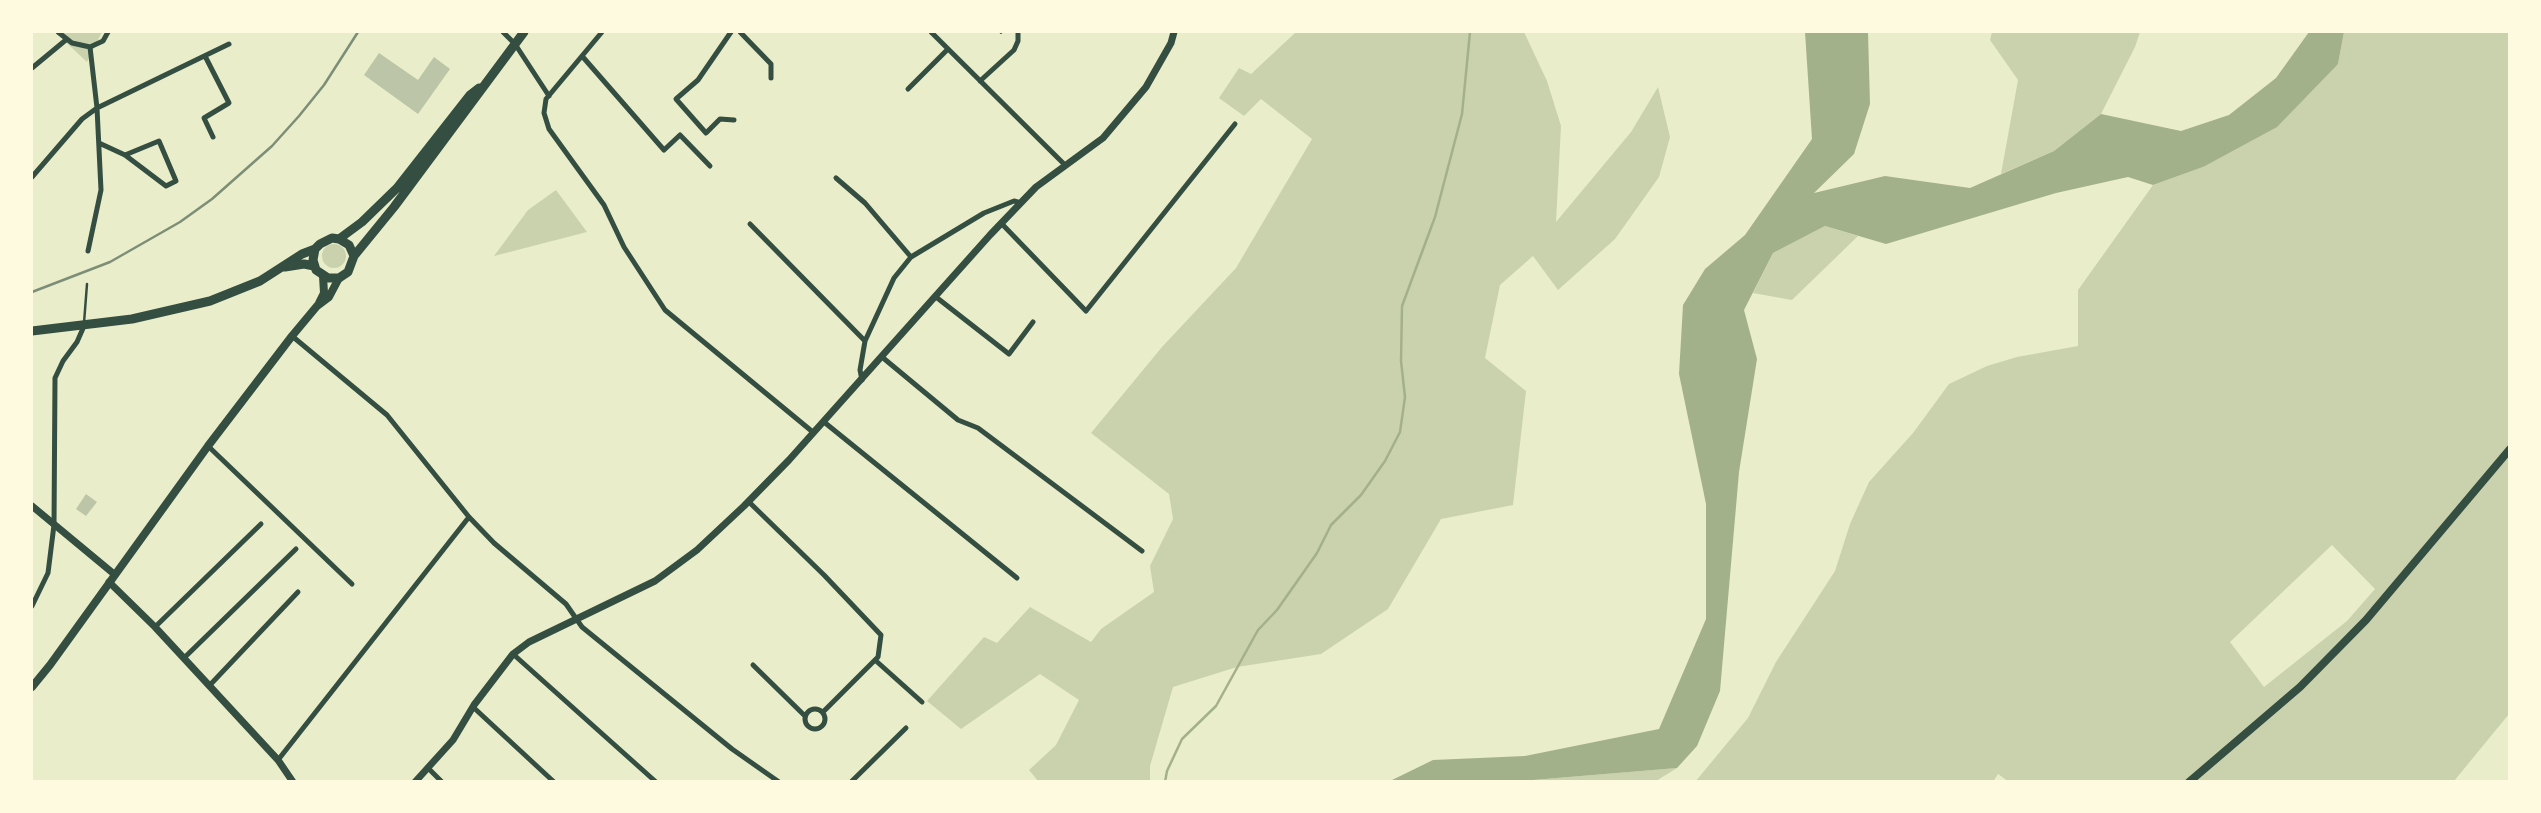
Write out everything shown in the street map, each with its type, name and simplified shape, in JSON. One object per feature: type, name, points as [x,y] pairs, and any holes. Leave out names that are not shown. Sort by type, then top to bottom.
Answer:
[{"type":"main road","points":[[317,306],[329,297],[339,278],[351,268],[354,256],[401,198],[524,32]]},
{"type":"main road","points":[[32,331],[144,317],[210,301],[260,281],[326,240],[339,239],[353,231],[380,206],[470,95],[484,85]]},
{"type":"main road","points":[[339,239],[349,246],[354,256]]},
{"type":"main road","points":[[314,266],[315,249]]},
{"type":"main road","points":[[32,687],[51,665],[208,446],[317,306],[324,293],[323,276],[314,266],[304,264],[280,268]]},
{"type":"main road","points":[[323,276],[339,278]]},
{"type":"main road","points":[[2189,782],[2300,687],[2365,620],[2510,449]]},
{"type":"street","points":[[58,32],[77,45],[90,47],[103,41],[108,32]]},
{"type":"street","points":[[503,32],[549,96]]},
{"type":"street","points":[[602,32],[549,96],[544,108],[548,129],[604,205],[624,247],[665,310],[814,433]]},
{"type":"street","points":[[731,32],[698,80],[676,99],[706,133],[720,119],[734,120]]},
{"type":"street","points":[[740,32],[771,64],[771,78]]},
{"type":"street","points":[[931,32],[1065,165]]},
{"type":"street","points":[[981,81],[1014,50],[1018,32]]},
{"type":"street","points":[[415,782],[453,740],[473,707],[513,654],[528,642],[638,592],[697,550],[749,502],[1035,187],[1103,138],[1146,87],[1171,43],[1174,32]]},
{"type":"street","points":[[32,68],[67,39]]},
{"type":"street","points":[[32,177],[82,118],[97,108],[229,44]]},
{"type":"street","points":[[88,251],[101,190],[97,108],[90,47]]},
{"type":"street","points":[[908,89],[948,49]]},
{"type":"street","points":[[205,55],[229,103],[204,118],[213,137]]},
{"type":"street","points":[[582,56],[664,150],[680,135],[710,166]]},
{"type":"street","points":[[1001,223],[1086,311],[1235,124]]},
{"type":"street","points":[[99,143],[125,155],[166,186],[176,181],[159,141],[125,155]]},
{"type":"street","points":[[836,178],[865,203],[911,257]]},
{"type":"street","points":[[862,380],[860,370],[865,341],[894,278],[911,257],[984,213],[1014,201],[1021,203]]},
{"type":"street","points":[[750,224],[865,341]]},
{"type":"street","points":[[936,297],[1009,354],[1033,321]]},
{"type":"street","points":[[32,606],[48,573],[54,525],[55,377],[84,326]]},
{"type":"street","points":[[292,336],[387,415],[469,517],[566,604],[575,619],[732,749],[779,782]]},
{"type":"street","points":[[882,357],[958,420],[978,428],[1142,551]]},
{"type":"street","points":[[824,422],[1017,578]]},
{"type":"street","points":[[208,446],[352,584]]},
{"type":"street","points":[[749,502],[881,635],[878,657],[822,712]]},
{"type":"street","points":[[32,506],[111,578],[278,760],[293,782]]},
{"type":"street","points":[[278,760],[469,517]]},
{"type":"street","points":[[155,628],[261,524]]},
{"type":"street","points":[[184,658],[296,549]]},
{"type":"street","points":[[209,686],[298,592]]},
{"type":"street","points":[[513,654],[656,782]]},
{"type":"street","points":[[875,660],[922,702]]},
{"type":"street","points":[[753,665],[805,716],[807,727],[818,730],[825,722],[822,712]]},
{"type":"street","points":[[473,707],[555,782]]},
{"type":"street","points":[[805,716],[813,709],[822,712]]},
{"type":"street","points":[[851,782],[906,728]]},
{"type":"street","points":[[429,769],[442,782]]},
{"type":"lane","points":[[84,326],[87,284]]},
{"type":"shaded area","points":[[55,32],[102,32],[87,62]]},
{"type":"shaded area","points":[[1296,32],[1524,32],[1547,81],[1561,126],[1556,222],[1631,132],[1658,87],[1670,137],[1659,177],[1615,239],[1558,290],[1533,256],[1500,285],[1485,358],[1526,391],[1513,505],[1441,519],[1388,609],[1321,654],[1237,667],[1173,687],[1150,766],[1150,781],[1038,781],[1029,770],[1056,745],[1079,700],[1040,674],[961,729],[927,701],[984,637],[997,643],[1030,607],[1091,642],[1101,629],[1154,592],[1150,566],[1173,519],[1169,494],[1091,433],[1162,347],[1236,268],[1312,139],[1261,99],[1244,116],[1219,98],[1239,68],[1251,74]]},
{"type":"shaded area","points":[[1805,32],[1868,32],[1870,104],[1854,154],[1814,193],[1885,176],[1970,188],[2054,151],[2101,114],[2181,131],[2229,115],[2276,78],[2309,32],[2344,32],[2338,64],[2277,127],[2203,167],[2153,185],[2128,177],[2056,193],[1886,244],[1825,226],[1773,253],[1744,310],[1757,359],[1739,472],[1720,691],[1697,746],[1677,768],[1521,781],[1390,781],[1433,760],[1525,756],[1659,729],[1706,619],[1706,504],[1679,374],[1683,305],[1705,269],[1745,235],[1812,139]]},
{"type":"shaded area","points":[[1992,32],[2140,32],[2101,114],[2054,151],[2001,174],[2018,80],[1990,40]]},
{"type":"shaded area","points":[[2344,32],[2509,32],[2509,714],[2454,781],[2009,782],[1998,774],[1993,782],[1695,782],[1748,718],[1776,662],[1835,571],[1850,524],[1869,482],[1913,433],[1949,384],[1987,366],[2017,357],[2078,346],[2078,290],[2153,185],[2203,167],[2338,64]],"holes":[[[2332,545],[2375,589],[2347,621],[2264,687],[2230,642]]]},
{"type":"shaded area","points":[[556,190],[587,232],[494,256],[528,210]]},
{"type":"shaded area","points":[[1825,226],[1858,236],[1792,300],[1753,293],[1773,253]]},
{"type":"shaded area","points":[[334,244],[342,248],[346,256],[342,264],[334,268],[326,264],[322,256],[326,248]]},
{"type":"shaded area","points":[[1677,768],[1656,781],[1521,781]]},
{"type":"building","points":[[379,53],[418,80],[434,57],[450,69],[418,114],[364,75]]},
{"type":"building","points":[[86,494],[97,502],[86,516],[76,509]]},
{"type":"waterway","points":[[1165,782],[1167,771],[1182,739],[1216,706],[1258,630],[1277,610],[1317,553],[1331,525],[1361,495],[1385,461],[1400,432],[1405,397],[1401,361],[1402,306],[1435,217],[1462,114],[1470,32]]},
{"type":"railway","points":[[32,292],[110,262],[180,222],[212,199],[272,146],[299,116],[324,85],[358,32]]}]
